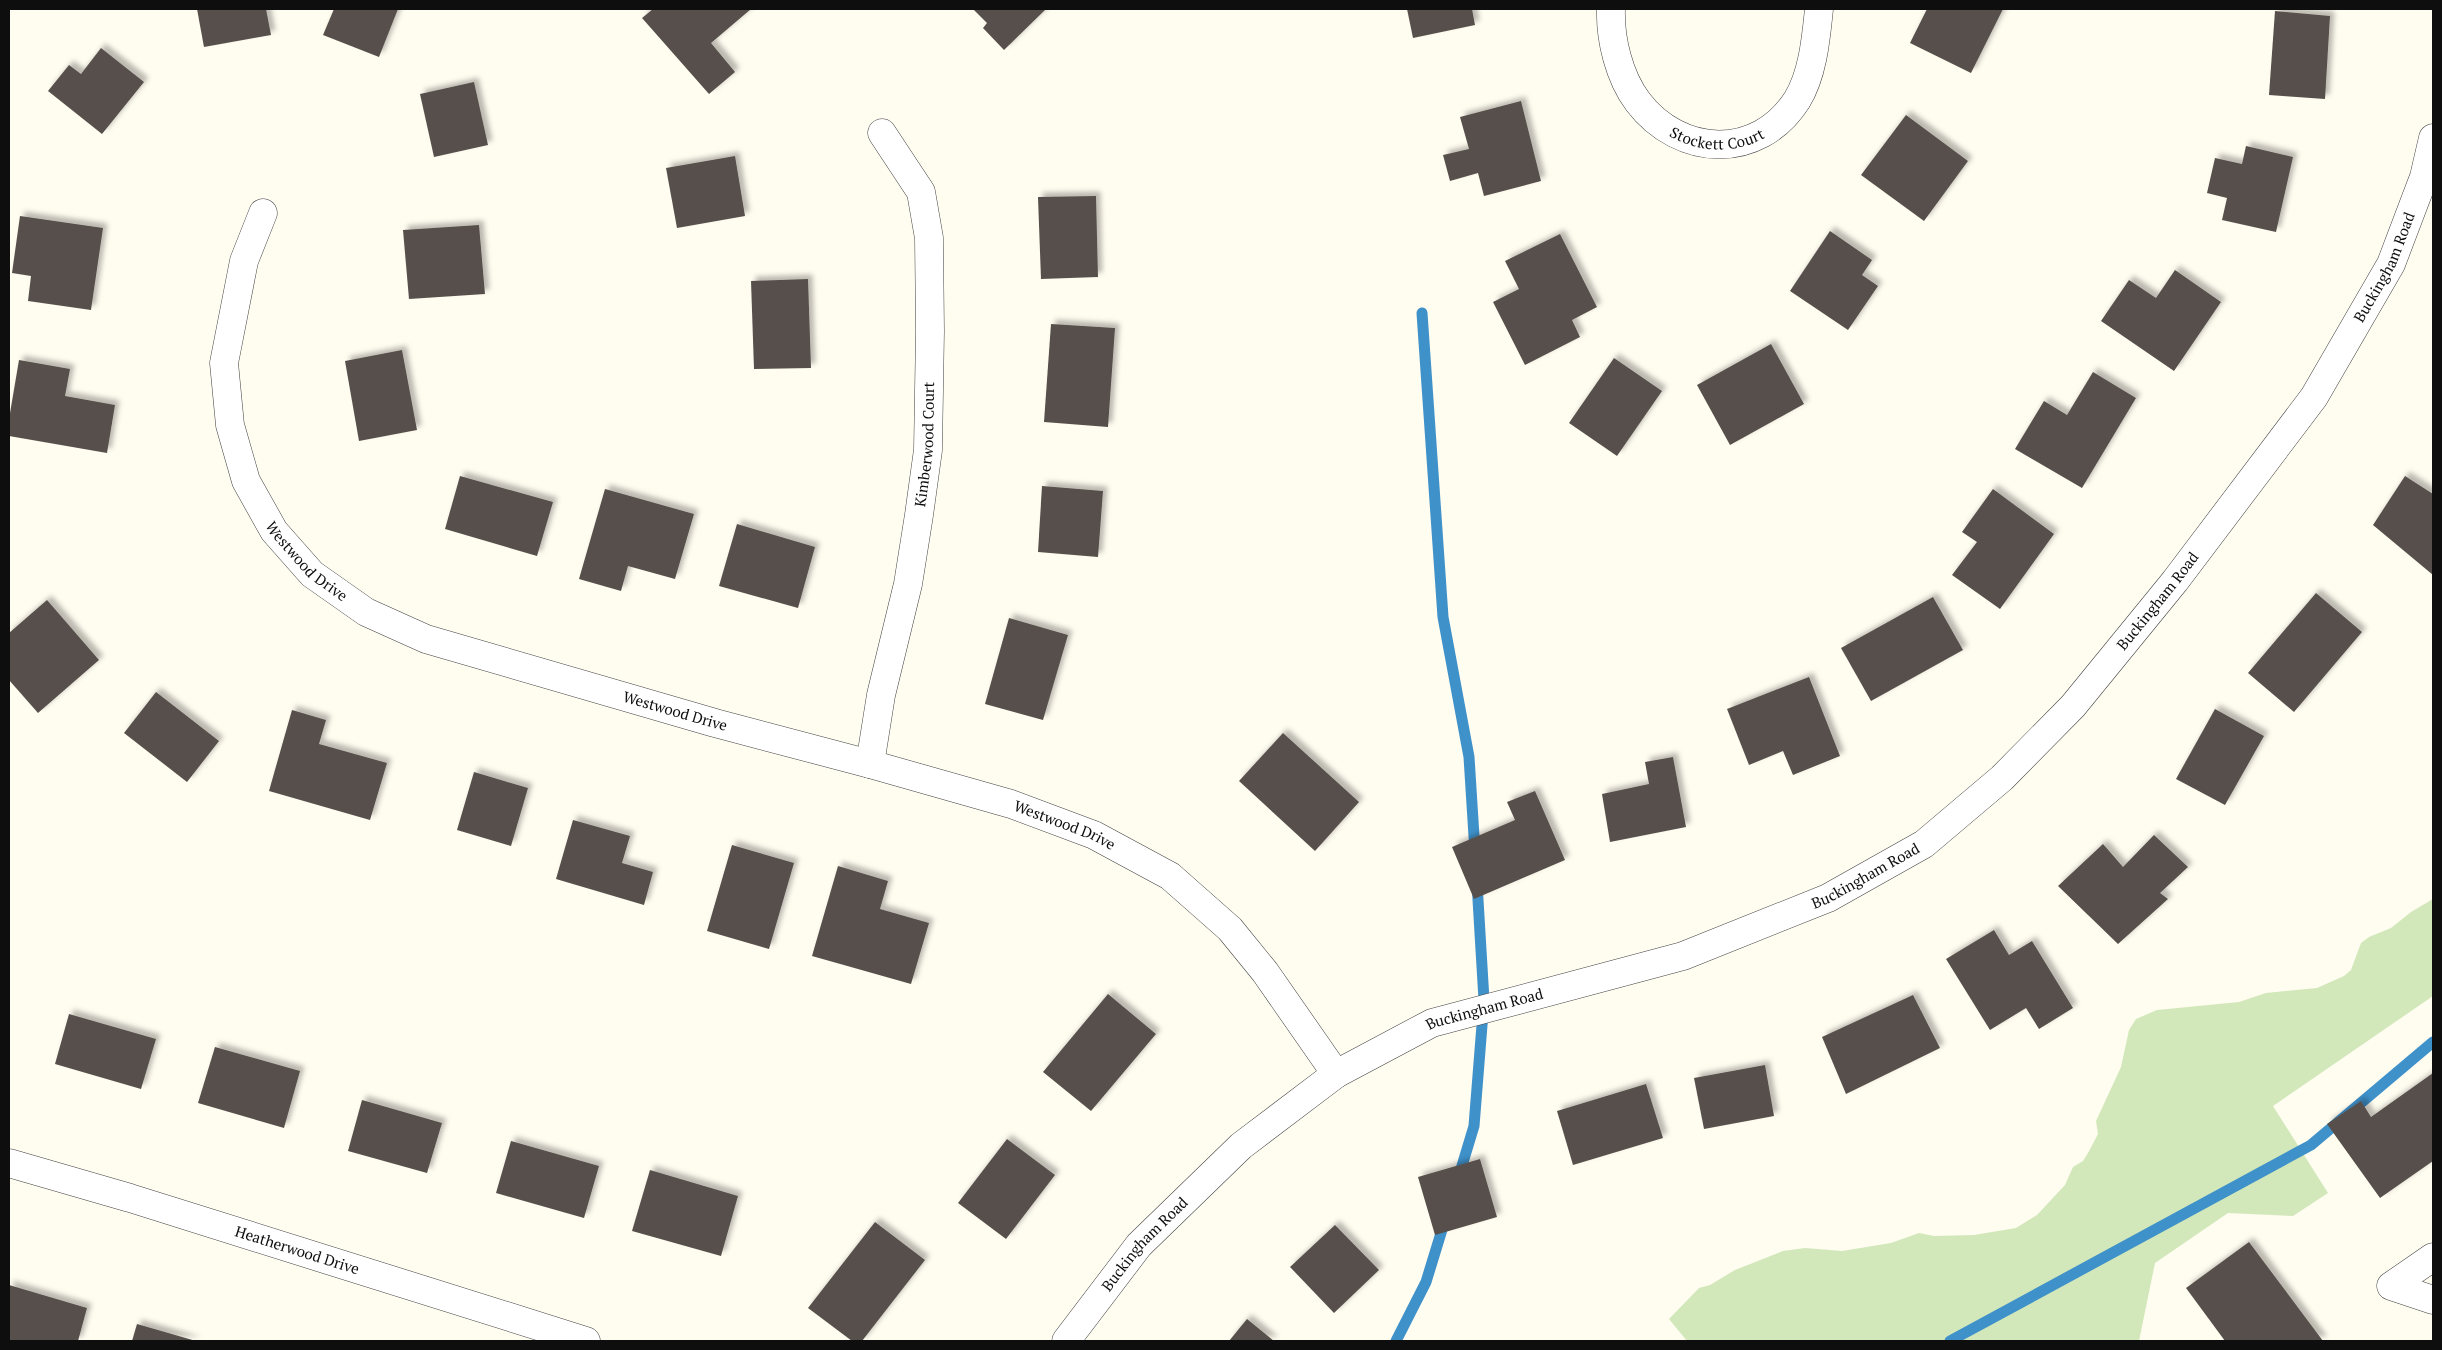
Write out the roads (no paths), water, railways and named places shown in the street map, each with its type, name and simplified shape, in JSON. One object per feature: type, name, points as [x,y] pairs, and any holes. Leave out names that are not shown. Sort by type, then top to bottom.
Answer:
[{"type":"street","name":"Stockett Court","points":[[1611,9],[1610,29],[1623,71],[1638,101],[1666,128],[1681,137],[1706,144],[1739,144],[1767,133],[1783,119],[1798,99],[1809,72],[1819,9]]},
{"type":"street","name":"Kimberwood Court","points":[[870,764],[881,695],[908,584],[928,450],[929,238],[921,192],[882,133]]},
{"type":"street","name":"Buckingham Road","points":[[1066,1341],[1139,1245],[1241,1146],[1336,1074],[1432,1023],[1683,956],[1828,898],[1924,844],[2002,778],[2073,706],[2175,581],[2308,405],[2391,264],[2429,179],[2433,138]]},
{"type":"street","name":"Westwood Drive","points":[[263,213],[244,261],[224,363],[230,425],[246,481],[274,531],[312,574],[366,612],[426,639],[715,723],[1011,804],[1094,835],[1170,876],[1230,929],[1265,972],[1336,1074]]},
{"type":"street","name":"Heatherwood Drive","points":[[9,1163],[130,1198],[586,1341]]},
{"type":"street","points":[[2433,1257],[2391,1286],[2433,1300]]},
{"type":"waterway","points":[[1422,313],[1443,617],[1469,757],[1475,852]]},
{"type":"waterway","points":[[1458,1179],[1474,1126],[1484,1000],[1477,883]]},
{"type":"waterway","points":[[1950,1341],[2311,1145],[2433,1042]]},
{"type":"waterway","points":[[1396,1341],[1426,1282],[1445,1220]]}]
